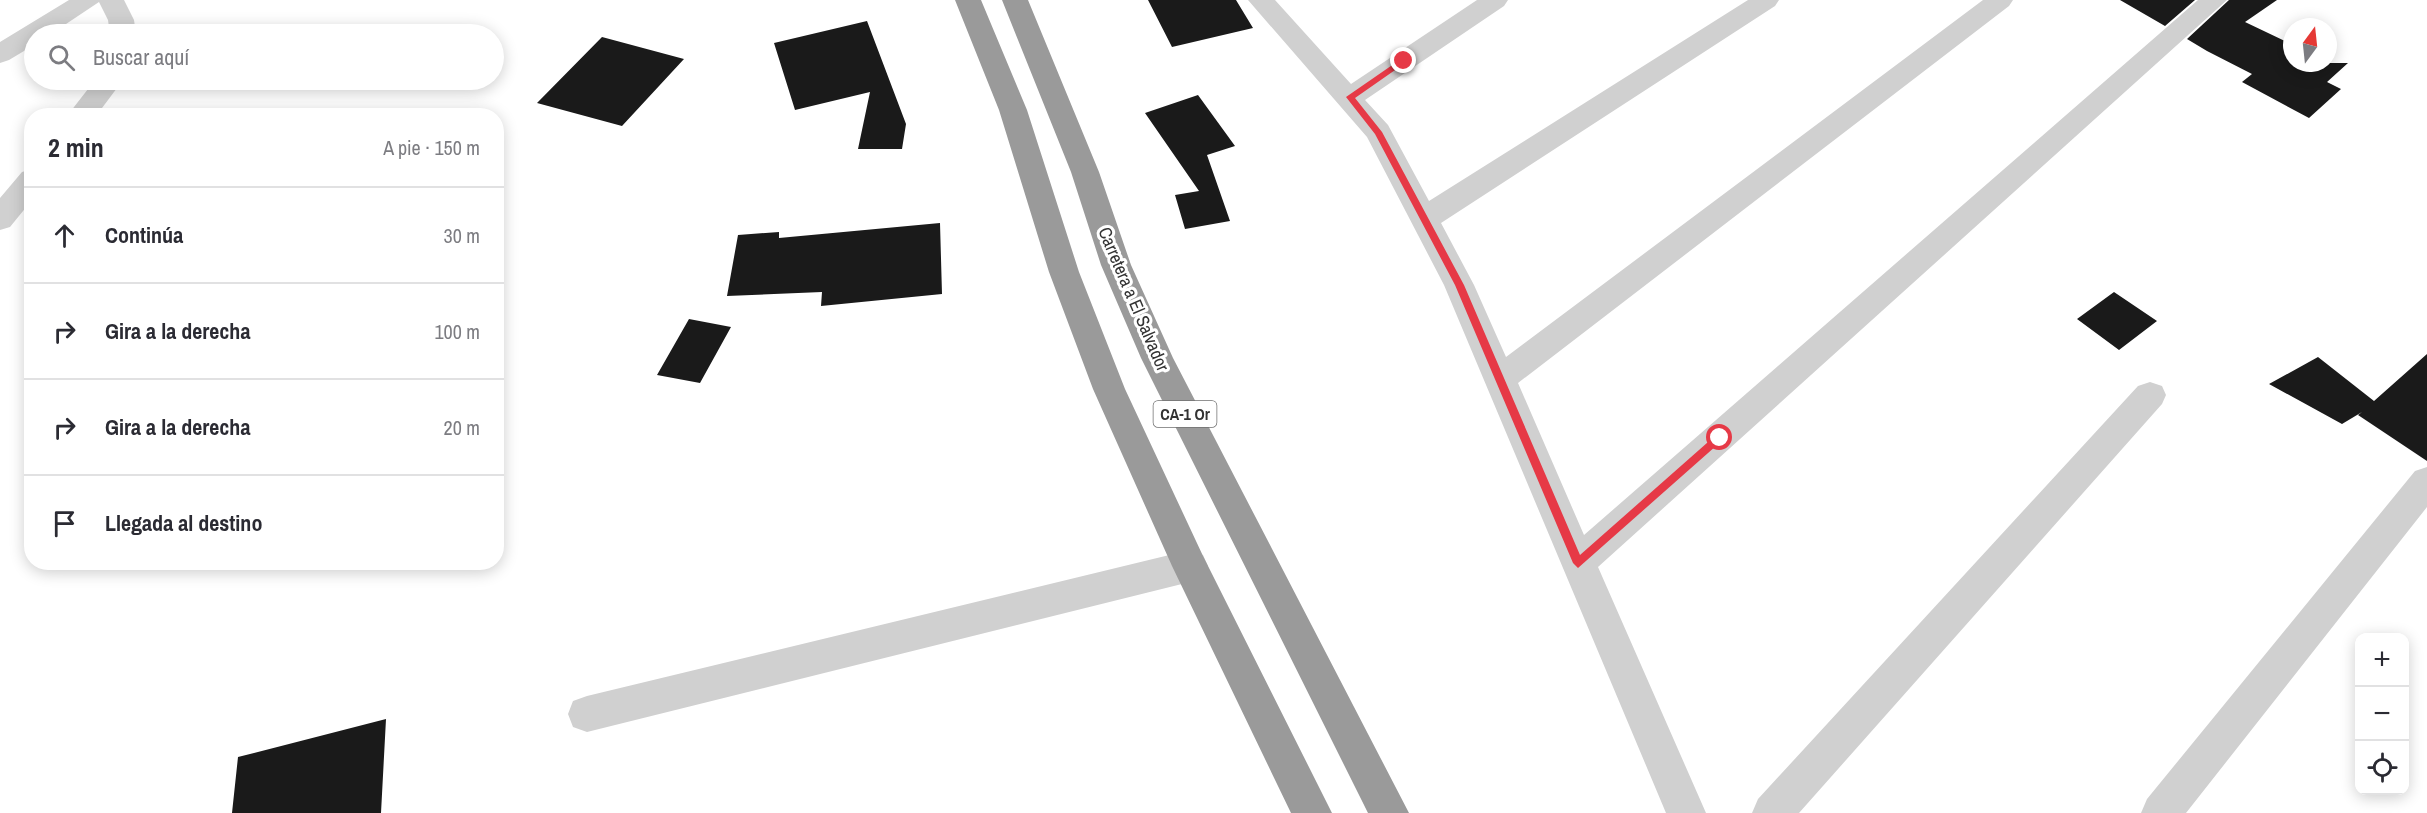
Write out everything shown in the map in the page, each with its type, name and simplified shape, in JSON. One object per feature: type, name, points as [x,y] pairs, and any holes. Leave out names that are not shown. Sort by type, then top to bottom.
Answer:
[{"type":"highway","name":"CA-1 Or","points":[[968,0],[1012,110],[1064,272],[1108,389],[1190,566],[1312,813]]},
{"type":"highway","name":"Carretera a El Salvador","points":[[1015,0],[1085,172],[1116,265],[1156,358],[1389,813]]},
{"type":"street","points":[[49,24],[88,0]]},
{"type":"street","points":[[111,0],[122,24]]},
{"type":"street","points":[[1350,97],[1495,0]]},
{"type":"street","points":[[1424,219],[1766,0]]},
{"type":"street","points":[[1500,379],[2000,0]]},
{"type":"street","points":[[1578,563],[2214,0]]},
{"type":"street","points":[[1269,2],[1378,132],[1459,285],[1686,813]]},
{"type":"street","points":[[0,54],[24,39]]},
{"type":"street","points":[[87,108],[101,90]]},
{"type":"street","points":[[0,219],[24,189]]},
{"type":"street","points":[[1772,813],[2150,395]]},
{"type":"street","points":[[2161,813],[2427,481]]},
{"type":"street","points":[[587,714],[1190,566]]},
{"type":"building","points":[[1148,0],[1236,0],[1253,28],[1172,47]]},
{"type":"building","points":[[2120,0],[2195,0],[2165,26]]},
{"type":"building","points":[[2229,0],[2277,0],[2245,22],[2283,40],[2283,72],[2337,72],[2337,63],[2348,63],[2327,82],[2341,89],[2309,118],[2242,82],[2252,74],[2187,39]]},
{"type":"building","points":[[867,21],[906,124],[902,149],[858,149],[870,92],[795,110],[774,43]]},
{"type":"building","points":[[602,37],[684,59],[622,126],[537,103]]},
{"type":"building","points":[[1198,95],[1235,146],[1207,155],[1230,221],[1185,229],[1175,195],[1199,191],[1145,113]]},
{"type":"building","points":[[940,223],[942,294],[821,306],[822,292],[727,296],[738,235],[779,232],[779,238]]},
{"type":"building","points":[[2114,292],[2157,321],[2119,350],[2077,319]]},
{"type":"building","points":[[689,319],[731,327],[700,383],[657,375]]},
{"type":"building","points":[[2427,354],[2427,461],[2358,415],[2362,412],[2342,424],[2269,384],[2318,357],[2374,401]]},
{"type":"building","points":[[386,719],[381,813],[232,813],[238,757]]},
{"type":"route","points":[[1404,61],[1350,97],[1378,132],[1459,285],[1578,563],[1720,438]]}]
